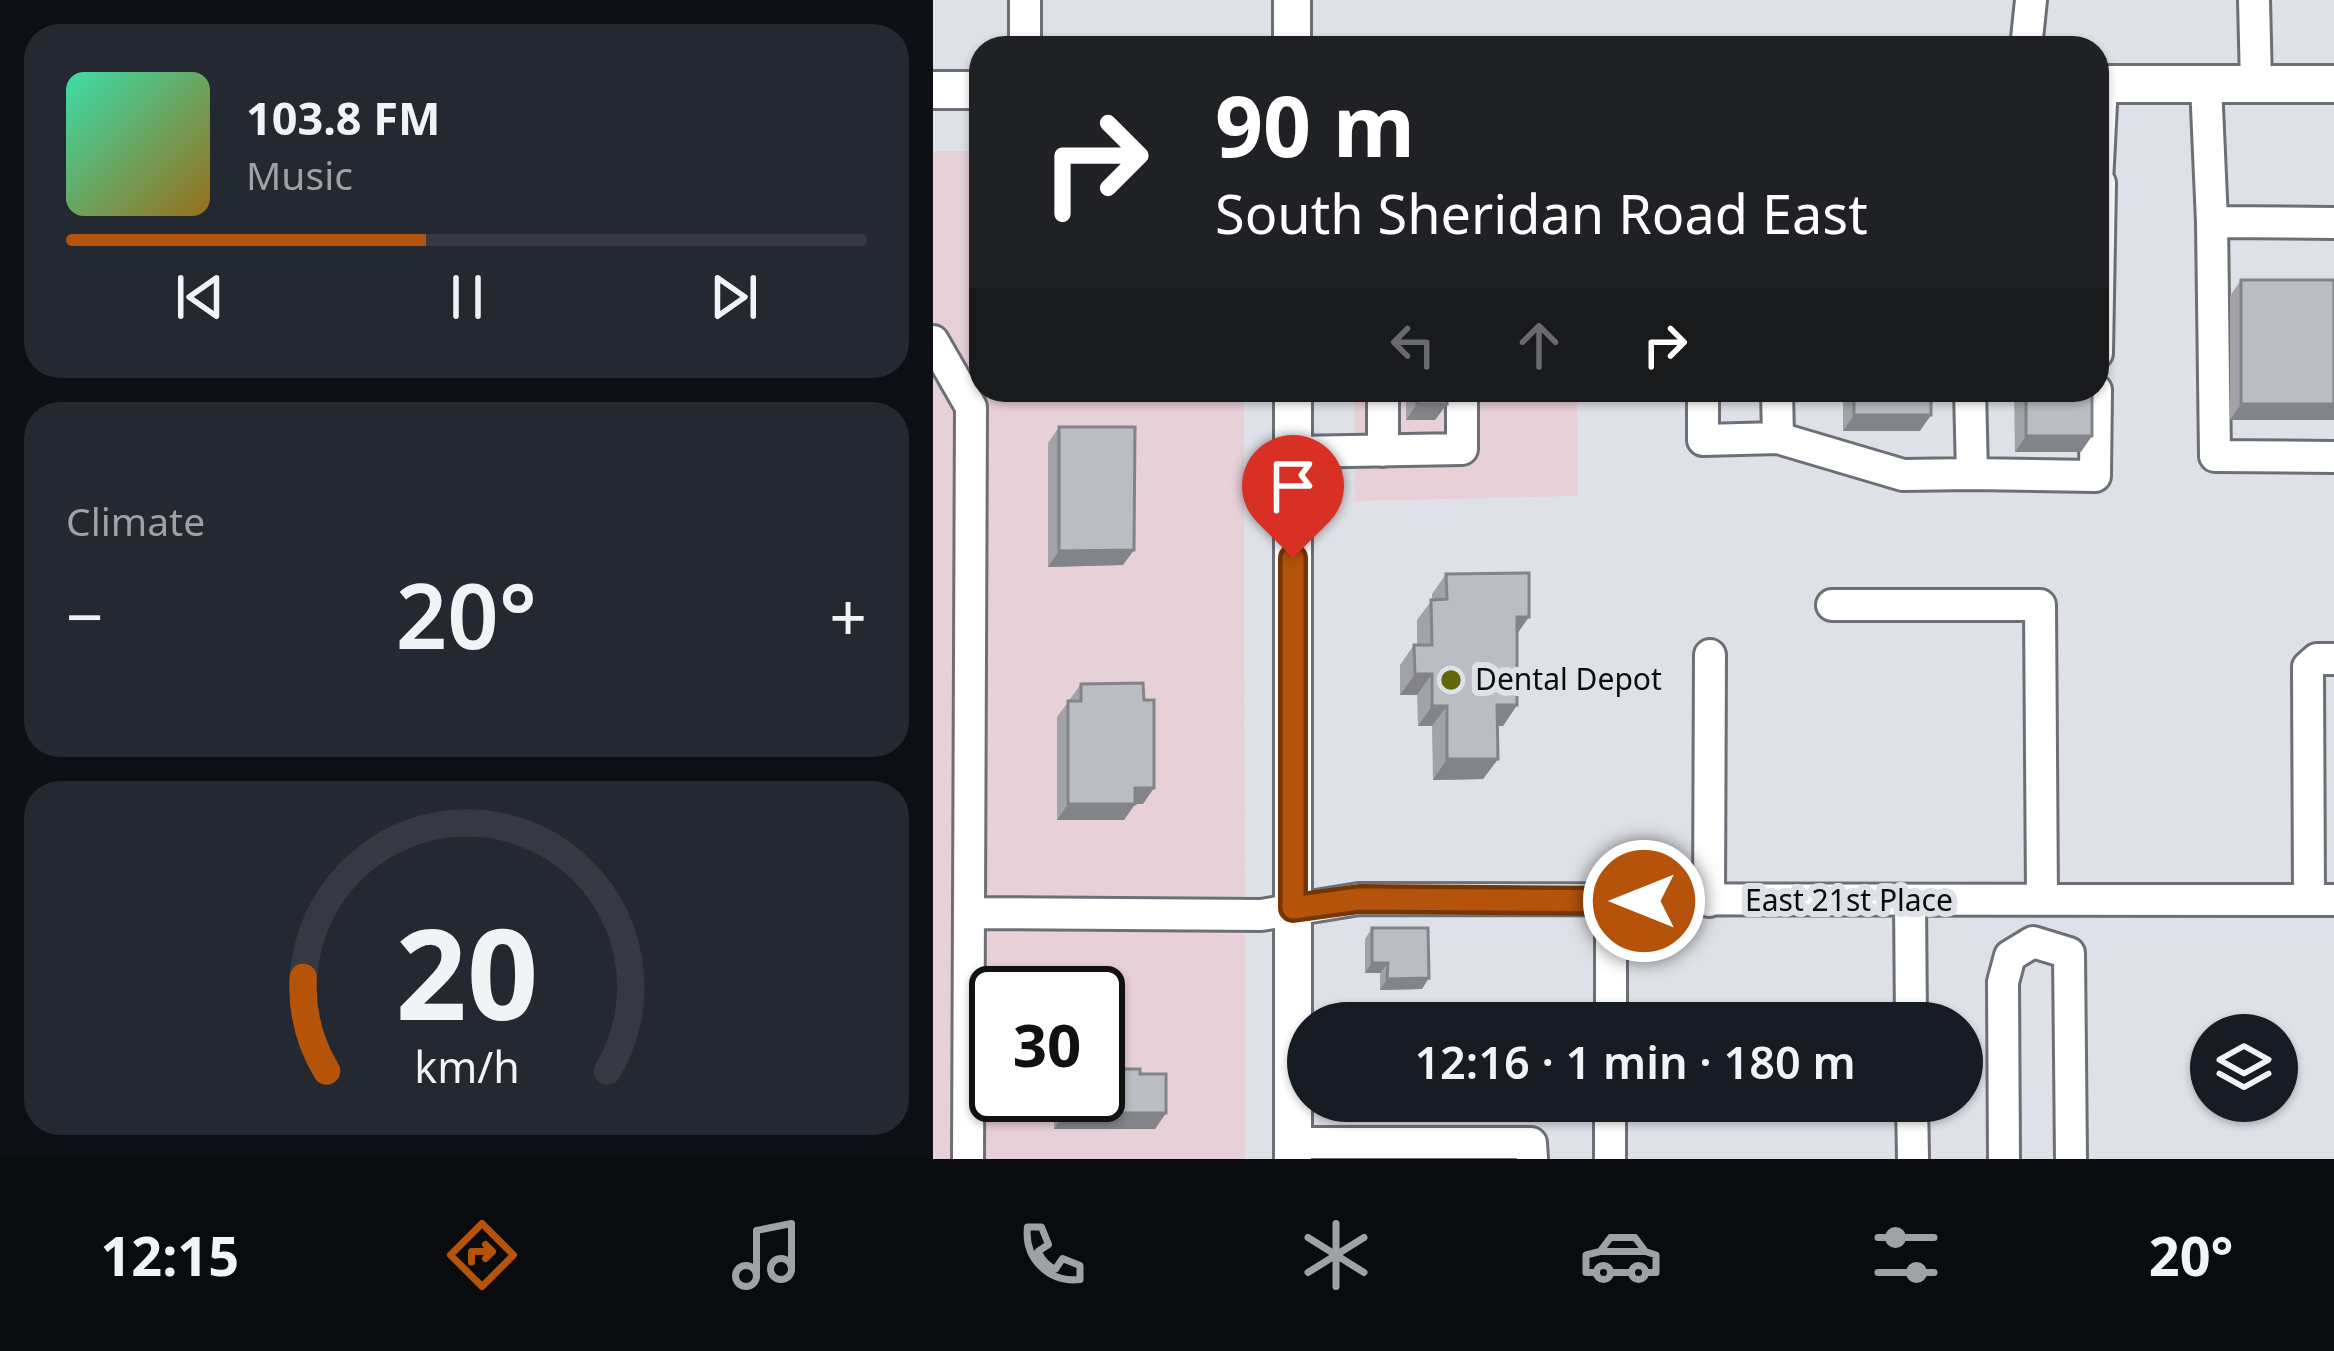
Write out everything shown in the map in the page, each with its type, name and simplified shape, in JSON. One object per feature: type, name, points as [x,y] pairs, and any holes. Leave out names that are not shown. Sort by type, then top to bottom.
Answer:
[{"type":"main road","points":[[1292,0],[1292,36]]},
{"type":"main road","points":[[2109,85],[2334,84]]},
{"type":"main road","points":[[933,90],[969,90]]},
{"type":"main road","points":[[1293,402],[1293,1151]]},
{"type":"street","points":[[1025,0],[1025,36]]},
{"type":"street","points":[[2027,36],[2031,0]]},
{"type":"street","points":[[2254,0],[2255,85]]},
{"type":"street","points":[[2206,85],[2215,455],[2334,457]]},
{"type":"street","points":[[2212,222],[2334,223]]},
{"type":"street","points":[[933,341],[971,407],[968,1159]]},
{"type":"street","points":[[1383,402],[1383,451]]},
{"type":"street","points":[[1293,452],[1462,449],[1462,402]]},
{"type":"street","points":[[1703,402],[1703,440],[1778,438],[1903,475],[2095,476],[2096,402]]},
{"type":"street","points":[[1777,402],[1778,438]]},
{"type":"street","points":[[1970,402],[1972,474]]},
{"type":"street","points":[[1832,605],[2040,605],[2033,942]]},
{"type":"street","points":[[1709,901],[1710,655]]},
{"type":"street","points":[[2321,900],[2309,667],[2317,659],[2334,659]]},
{"type":"street","name":"East 21st Place","points":[[969,914],[1261,915],[1359,899],[2321,900]]},
{"type":"street","points":[[1910,900],[1912,1002]]},
{"type":"street","points":[[1610,1002],[1611,901]]},
{"type":"street","points":[[2004,1159],[2003,982],[2010,956],[2033,942],[2069,953],[2071,1159]]},
{"type":"street","points":[[1610,1122],[1610,1159]]},
{"type":"street","points":[[1912,1122],[1913,1159]]},
{"type":"street","points":[[1293,1151],[1531,1143],[1531,1159]]},
{"type":"shaded area","points":[[933,151],[969,151],[969,402],[1244,402],[1245,1159],[933,1159]]},
{"type":"shaded area","points":[[1354,402],[1577,402],[1578,496],[1355,501]]},
{"type":"building","points":[[2241,280],[2334,280],[2334,404],[2241,404]]},
{"type":"building","points":[[1854,402],[1931,402],[1931,415],[1854,415]]},
{"type":"building","points":[[2026,402],[2092,402],[2092,436],[2026,436]]},
{"type":"building","points":[[1059,427],[1135,427],[1134,550],[1059,551]]},
{"type":"building","name":"Dental Depot","points":[[1529,573],[1529,617],[1517,617],[1517,705],[1497,705],[1498,759],[1447,759],[1447,706],[1432,706],[1432,674],[1415,674],[1414,645],[1432,645],[1431,600],[1447,599],[1446,574]]},
{"type":"building","points":[[1143,683],[1144,700],[1154,700],[1154,788],[1135,788],[1135,804],[1068,804],[1068,701],[1081,701],[1081,684]]},
{"type":"building","points":[[1372,928],[1428,928],[1429,978],[1387,979],[1388,963],[1372,963]]},
{"type":"building","points":[[1125,1069],[1166,1074],[1166,1113],[1125,1113]]},
{"type":"place","name":"Dental Depot","points":[[1451,680]]},
{"type":"route","points":[[1293,558],[1293,908],[1359,899],[1644,901]]}]
